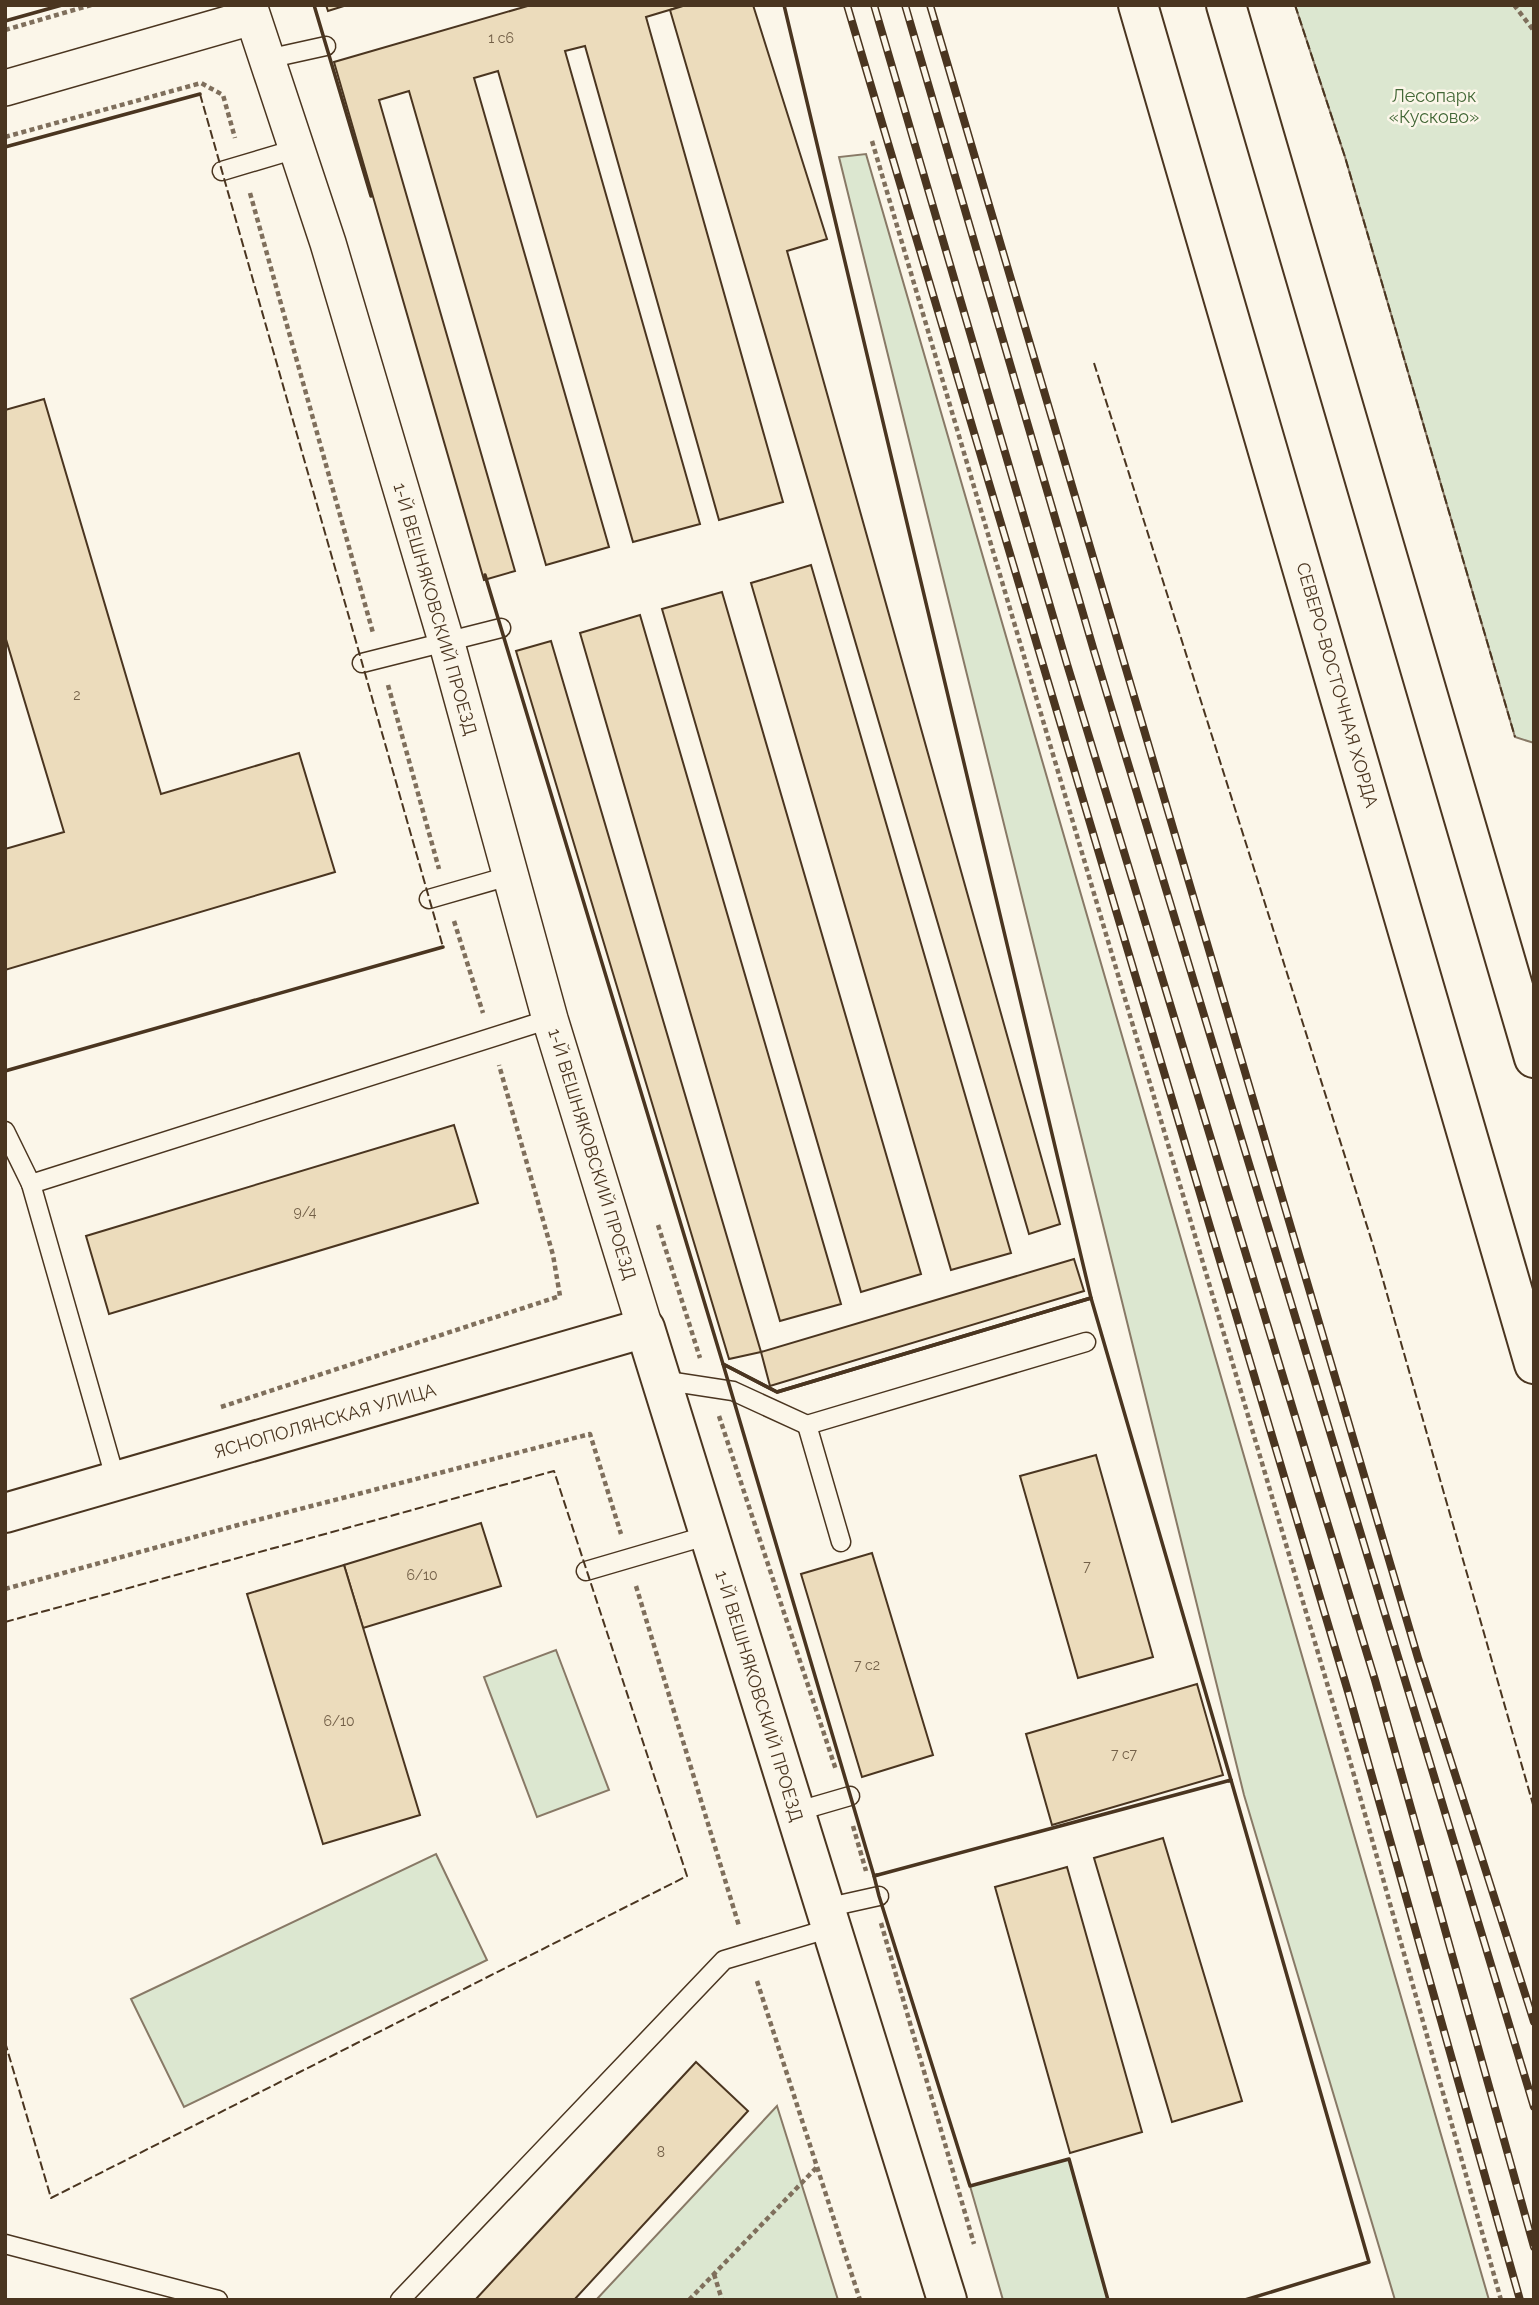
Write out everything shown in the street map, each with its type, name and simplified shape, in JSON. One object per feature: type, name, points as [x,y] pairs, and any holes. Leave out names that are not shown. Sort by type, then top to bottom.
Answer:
[{"type":"main road","name":"СЕВЕРО-ВОСТОЧНАЯ ХОРДА","points":[[1138,5],[1534,1364]]},
{"type":"main road","points":[[1226,5],[1534,1058]]},
{"type":"main road","name":"1-Й ВЕШНЯКОВСКИЙ ПРОЕЗД","points":[[645,1328],[947,2300]]},
{"type":"main road","name":"ЯСНОПОЛЯНСКАЯ УЛИЦА","points":[[5,1513],[645,1328]]},
{"type":"street","name":"1-Й ВЕШНЯКОВСКИЙ ПРОЕЗД","points":[[251,11],[328,243],[447,643],[550,1019],[645,1328]]},
{"type":"street","points":[[5,88],[251,11]]},
{"type":"lane","points":[[267,59],[326,46]]},
{"type":"lane","points":[[222,171],[296,149]]},
{"type":"lane","points":[[362,663],[501,628]]},
{"type":"lane","points":[[438,897],[509,876]]},
{"type":"lane","points":[[31,1184],[550,1019]]},
{"type":"lane","points":[[5,1131],[31,1184],[116,1481]]},
{"type":"lane","points":[[661,1380],[708,1385],[733,1391],[807,1425],[1086,1342]]},
{"type":"lane","points":[[807,1425],[841,1542]]},
{"type":"lane","points":[[586,1571],[709,1535]]},
{"type":"lane","points":[[795,1812],[847,1797]]},
{"type":"lane","points":[[400,2300],[724,1959],[748,1953],[876,1896]]},
{"type":"lane","points":[[5,2244],[218,2300]]},
{"type":"path","points":[[5,30],[91,5]]},
{"type":"path","points":[[1514,5],[1534,31]]},
{"type":"path","points":[[5,137],[201,83],[223,95],[380,659],[438,897],[491,1038],[553,1255],[560,1296],[220,1407]]},
{"type":"path","points":[[872,142],[1348,1754],[1501,2300]]},
{"type":"path","points":[[658,1225],[708,1385],[847,1797],[975,2246]]},
{"type":"path","points":[[5,1589],[238,1525],[590,1434],[748,1953],[860,2300]]},
{"type":"path","points":[[689,2300],[818,2166]]},
{"type":"path","points":[[715,2274],[722,2300]]},
{"type":"green space","name":"Лесопарк «Кусково»","points":[[1295,5],[1534,5],[1534,743],[1515,737],[1345,157]]},
{"type":"green space","points":[[866,154],[1489,2300],[1395,2300],[1244,1795],[839,157]]},
{"type":"green space","points":[[556,1650],[609,1790],[537,1817],[484,1677]]},
{"type":"green space","points":[[436,1854],[487,1960],[184,2107],[131,1999]]},
{"type":"green space","points":[[777,2106],[838,2300],[596,2300]]},
{"type":"green space","points":[[1069,2159],[1108,2300],[1003,2300],[970,2186]]},
{"type":"building","points":[[326,5],[347,5],[328,11]]},
{"type":"building","points":[[531,5],[686,5],[646,17],[783,502],[719,520],[585,46],[565,51],[700,524],[633,542],[498,71],[474,78],[609,547],[546,565],[409,91],[379,100],[515,571],[484,580],[334,62]]},
{"type":"building","points":[[686,5],[753,5],[827,239],[787,251],[1060,1224],[1029,1234],[670,10]]},
{"type":"building","points":[[44,399],[161,794],[299,753],[335,872],[5,970],[5,849],[64,832],[5,636],[5,410]]},
{"type":"building","points":[[811,565],[1011,1253],[951,1270],[751,583]]},
{"type":"building","points":[[722,592],[921,1274],[861,1292],[662,609]]},
{"type":"building","points":[[640,615],[841,1304],[780,1321],[580,633]]},
{"type":"building","points":[[551,641],[761,1352],[729,1359],[516,651]]},
{"type":"building","points":[[454,1125],[478,1203],[109,1314],[86,1236]]},
{"type":"building","points":[[1074,1259],[1084,1291],[770,1386],[761,1352]]},
{"type":"building","points":[[1096,1455],[1153,1657],[1078,1678],[1020,1476]]},
{"type":"building","points":[[481,1523],[501,1586],[363,1628],[344,1565]]},
{"type":"building","points":[[872,1553],[933,1755],[862,1777],[801,1574]]},
{"type":"building","points":[[344,1565],[420,1815],[323,1844],[247,1594]]},
{"type":"building","points":[[1197,1684],[1223,1775],[1052,1825],[1026,1734]]},
{"type":"building","points":[[1163,1838],[1242,2101],[1172,2122],[1094,1858]]},
{"type":"building","points":[[1067,1867],[1142,2132],[1070,2153],[995,1887]]},
{"type":"building","points":[[696,2062],[748,2111],[574,2300],[475,2300]]},
{"type":"railway","points":[[847,5],[1349,1695],[1520,2300]]},
{"type":"railway","points":[[874,5],[1067,664],[1375,1680],[1534,2247]]},
{"type":"railway","points":[[905,5],[1094,651],[1534,2107]]},
{"type":"railway","points":[[930,5],[1418,1658],[1534,2022]]},
{"type":"fence","points":[[1295,5],[1345,157],[1515,737]]},
{"type":"fence","points":[[200,94],[443,947]]},
{"type":"fence","points":[[1094,363],[1373,1245],[1534,1808]]},
{"type":"fence","points":[[5,1622],[554,1471],[687,1876],[51,2198],[5,2042]]},
{"type":"wall","points":[[5,21],[62,5]]},
{"type":"wall","points":[[314,5],[371,196]]},
{"type":"wall","points":[[485,575],[723,1364],[777,1392],[1091,1298],[784,5]]},
{"type":"wall","points":[[5,147],[200,94]]},
{"type":"wall","points":[[5,1071],[443,947]]},
{"type":"wall","points":[[1091,1298],[1231,1780],[874,1876],[723,1364],[777,1392],[1091,1298]]},
{"type":"wall","points":[[1229,1781],[1231,1780],[1369,2262],[1245,2300]]},
{"type":"wall","points":[[877,1875],[874,1876],[879,1896],[970,2186],[1069,2159],[1108,2300]]}]
